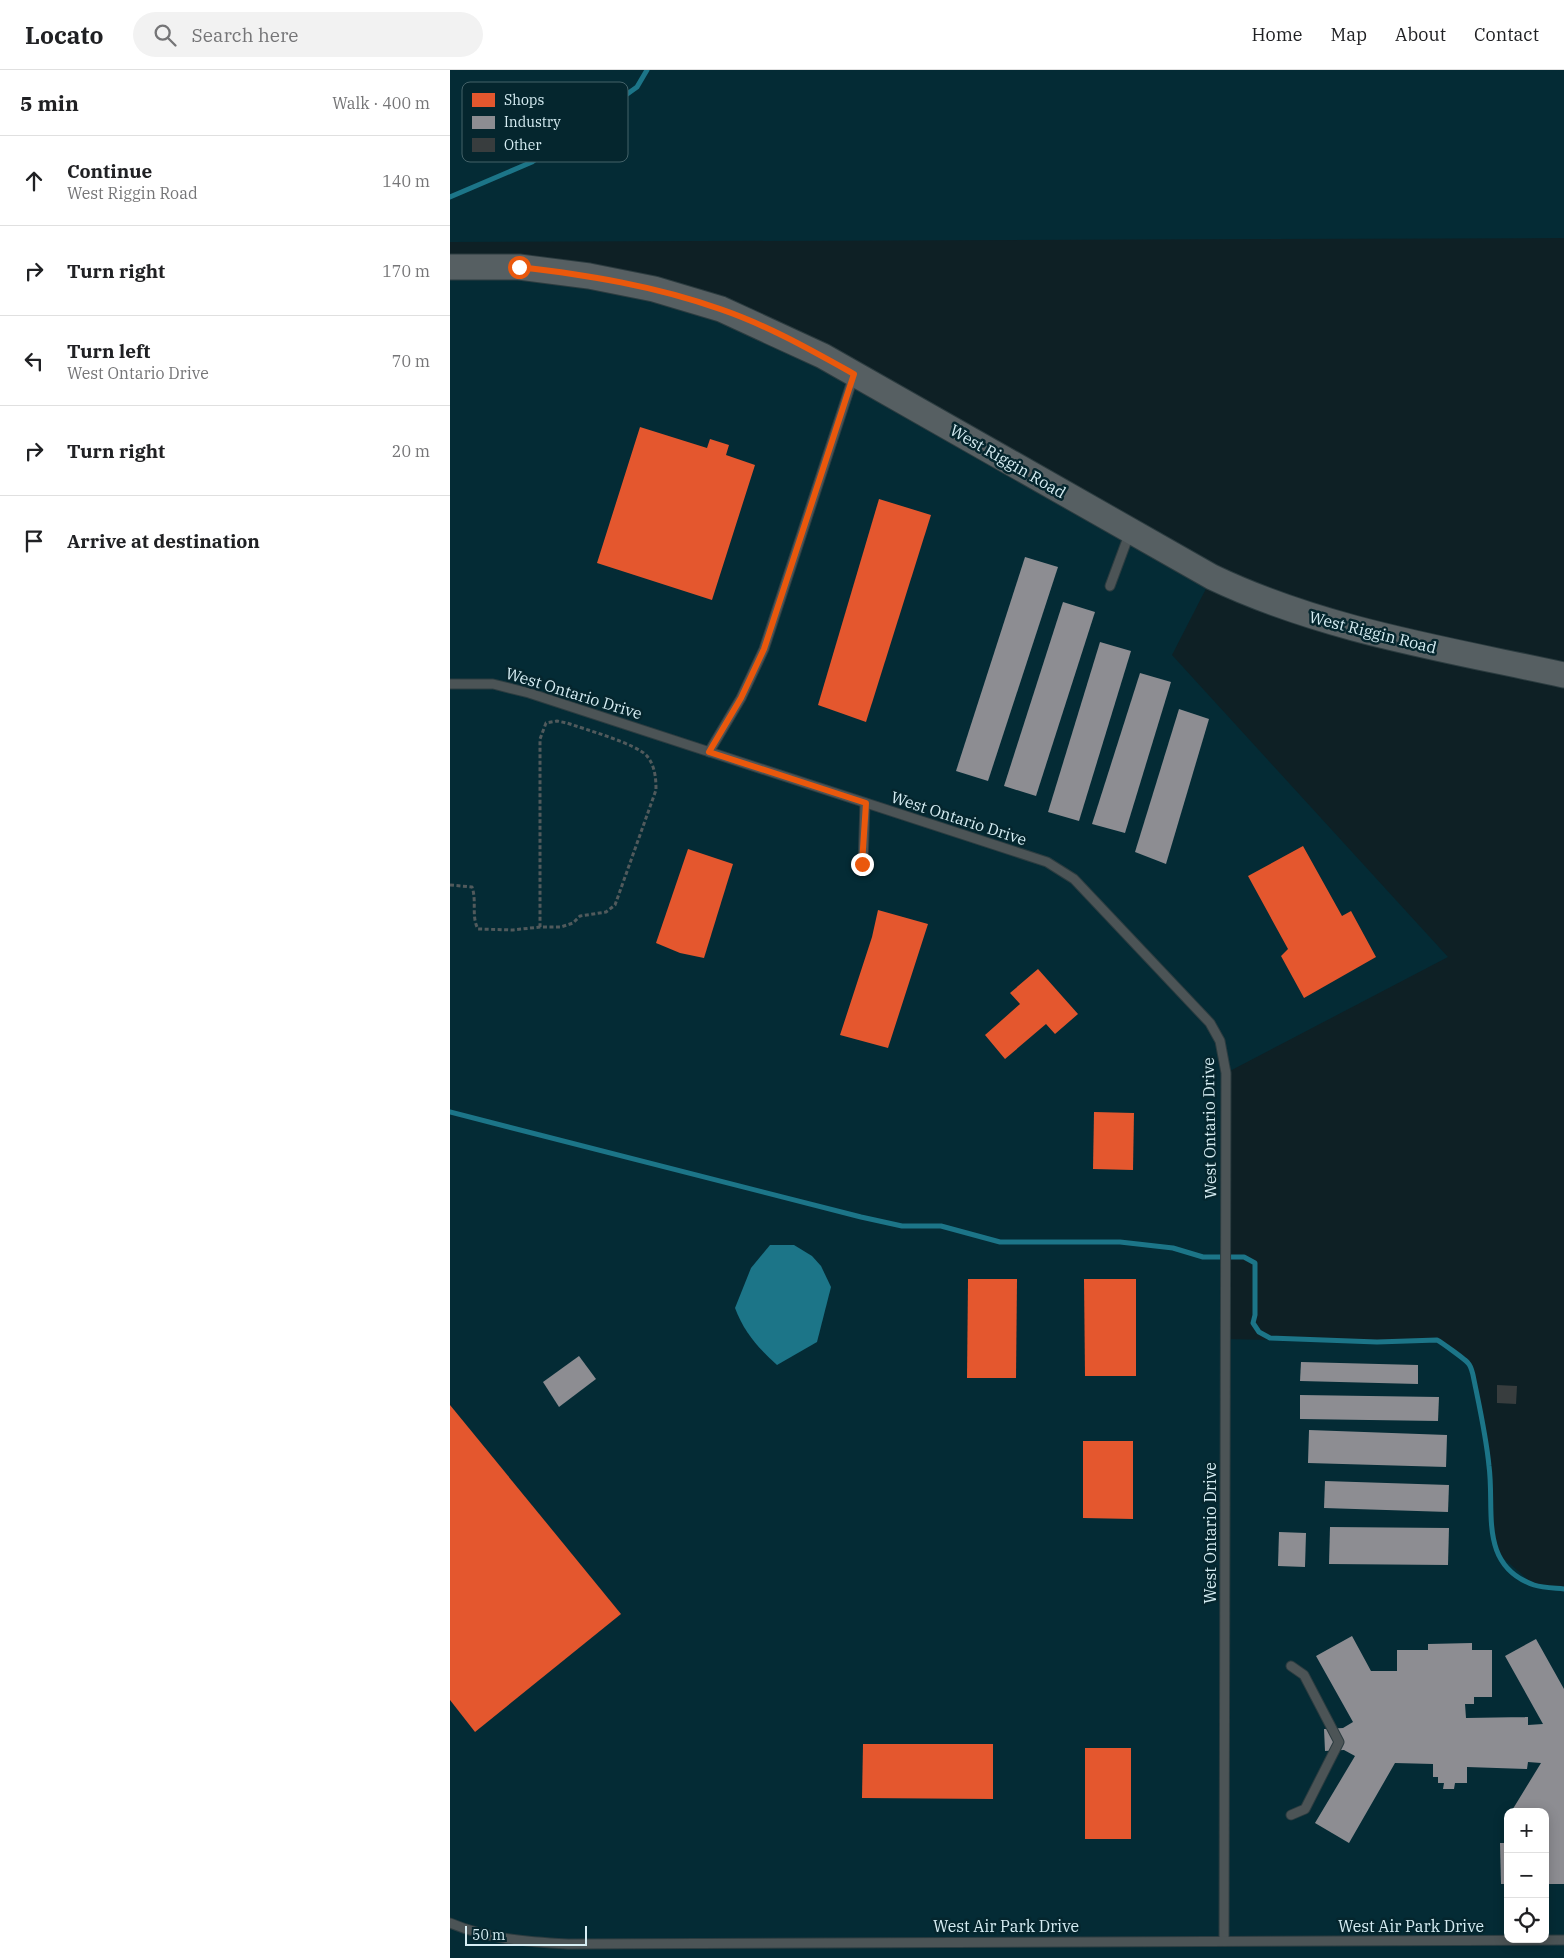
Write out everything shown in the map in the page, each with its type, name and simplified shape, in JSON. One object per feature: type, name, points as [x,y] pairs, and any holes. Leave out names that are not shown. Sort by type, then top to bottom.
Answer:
[{"type":"street","name":"West Riggin Road","points":[[450,267],[519,267],[589,276],[654,289],[721,309],[756,324],[854,374],[1212,577],[1252,596],[1301,614],[1346,627],[1564,675]]},
{"type":"lane","points":[[709,752],[741,698],[764,649],[854,374]]},
{"type":"lane","points":[[1110,586],[1131,531]]},
{"type":"lane","name":"West Ontario Drive","points":[[450,684],[493,684],[509,687],[1047,862],[1074,879],[1204,1015],[1220,1041],[1226,1073],[1224,1941]]},
{"type":"lane","points":[[862,864],[866,803]]},
{"type":"lane","points":[[1291,1666],[1304,1675],[1339,1742],[1304,1809],[1291,1814]]},
{"type":"lane","name":"West Air Park Drive","points":[[450,1923],[484,1935],[523,1941],[568,1944],[1564,1940]]},
{"type":"path","points":[[450,884],[472,888],[475,896],[474,922],[478,928],[513,930],[562,927],[572,923],[580,916],[606,912],[615,905],[656,790],[656,776],[646,755],[624,744],[557,721],[546,723],[540,739],[540,927]]},
{"type":"shaded area","points":[[450,70],[1564,70],[1564,238],[450,242]]},
{"type":"shaded area","points":[[450,275],[589,276],[721,309],[1212,577],[1172,655],[1448,957],[1226,1073],[1227,1339],[1377,1342],[1437,1340],[1468,1362],[1490,1467],[1491,1515],[1495,1551],[1534,1585],[1564,1589],[1564,1958],[450,1958]]},
{"type":"water","points":[[770,1245],[794,1245],[812,1256],[821,1266],[831,1287],[817,1342],[777,1365],[752,1339],[735,1308],[751,1268]]},
{"type":"building: Shops","points":[[640,427],[707,448],[710,439],[729,445],[726,455],[755,465],[712,600],[597,563]]},
{"type":"building: Shops","points":[[879,499],[931,515],[866,722],[818,705]]},
{"type":"building: Shops","points":[[1303,846],[1342,916],[1351,911],[1376,957],[1304,998],[1281,956],[1288,949],[1248,876]]},
{"type":"building: Shops","points":[[688,849],[733,864],[704,958],[680,953],[656,943]]},
{"type":"building: Shops","points":[[878,910],[928,924],[888,1048],[840,1035],[872,937]]},
{"type":"building: Shops","points":[[1038,969],[1078,1014],[1055,1034],[1046,1024],[1005,1059],[985,1035],[1020,1004],[1010,993]]},
{"type":"building: Shops","points":[[1094,1112],[1134,1113],[1133,1170],[1093,1169]]},
{"type":"building: Shops","points":[[968,1279],[1017,1279],[1016,1378],[967,1378]]},
{"type":"building: Shops","points":[[1084,1279],[1136,1279],[1136,1376],[1085,1376]]},
{"type":"building: Shops","points":[[450,1405],[621,1614],[475,1732],[450,1700]]},
{"type":"building: Shops","points":[[1083,1441],[1133,1441],[1133,1519],[1083,1518]]},
{"type":"building: Shops","points":[[863,1744],[993,1744],[993,1799],[862,1798]]},
{"type":"building: Shops","points":[[1085,1748],[1131,1748],[1131,1839],[1085,1839]]},
{"type":"building: Industry","points":[[1025,557],[1058,567],[988,781],[956,771]]},
{"type":"building: Industry","points":[[1063,602],[1095,612],[1036,796],[1004,786]]},
{"type":"building: Industry","points":[[1100,642],[1131,651],[1079,821],[1048,812]]},
{"type":"building: Industry","points":[[1140,673],[1171,682],[1125,833],[1092,824]]},
{"type":"building: Industry","points":[[1179,709],[1209,719],[1166,864],[1135,852]]},
{"type":"building: Industry","points":[[579,1356],[596,1379],[559,1407],[543,1382]]},
{"type":"building: Industry","points":[[1301,1362],[1418,1365],[1418,1384],[1300,1381]]},
{"type":"building: Industry","points":[[1300,1395],[1439,1397],[1438,1421],[1300,1419]]},
{"type":"building: Industry","points":[[1309,1430],[1447,1435],[1446,1467],[1308,1463]]},
{"type":"building: Industry","points":[[1325,1481],[1449,1485],[1448,1512],[1324,1508]]},
{"type":"building: Industry","points":[[1330,1527],[1449,1528],[1448,1565],[1329,1564]]},
{"type":"building: Industry","points":[[1279,1532],[1306,1533],[1305,1567],[1278,1566]]},
{"type":"building: Industry","points":[[1352,1636],[1371,1671],[1397,1671],[1397,1650],[1428,1650],[1428,1644],[1472,1643],[1472,1650],[1492,1650],[1492,1697],[1474,1697],[1474,1704],[1465,1704],[1466,1718],[1528,1717],[1528,1725],[1543,1724],[1505,1656],[1536,1639],[1564,1689],[1564,1884],[1549,1884],[1549,1808],[1513,1808],[1541,1763],[1528,1762],[1527,1769],[1467,1767],[1467,1783],[1455,1783],[1454,1789],[1443,1789],[1444,1783],[1438,1783],[1438,1777],[1433,1777],[1433,1764],[1395,1763],[1349,1843],[1315,1823],[1355,1756],[1344,1750],[1325,1751],[1324,1729],[1343,1728],[1353,1722],[1316,1656]]},
{"type":"building: Industry","points":[[1500,1843],[1504,1843],[1504,1884],[1501,1884]]},
{"type":"building: Other","points":[[1497,1385],[1517,1386],[1516,1404],[1497,1403]]},
{"type":"waterway","points":[[628,93],[637,87],[647,70]]},
{"type":"waterway","points":[[450,197],[532,162]]},
{"type":"waterway","points":[[450,1112],[902,1226],[941,1226],[1000,1242],[1120,1242],[1173,1248],[1203,1257],[1244,1257],[1255,1263],[1255,1315],[1253,1323],[1259,1332],[1270,1338],[1377,1342],[1437,1340],[1468,1363],[1473,1375],[1486,1443],[1491,1518],[1497,1550],[1504,1564],[1516,1576],[1537,1586],[1564,1589]]},
{"type":"route","points":[[519,267],[626,282],[721,309],[822,356],[854,374],[764,649],[741,698],[709,752],[866,803],[862,864]]}]
